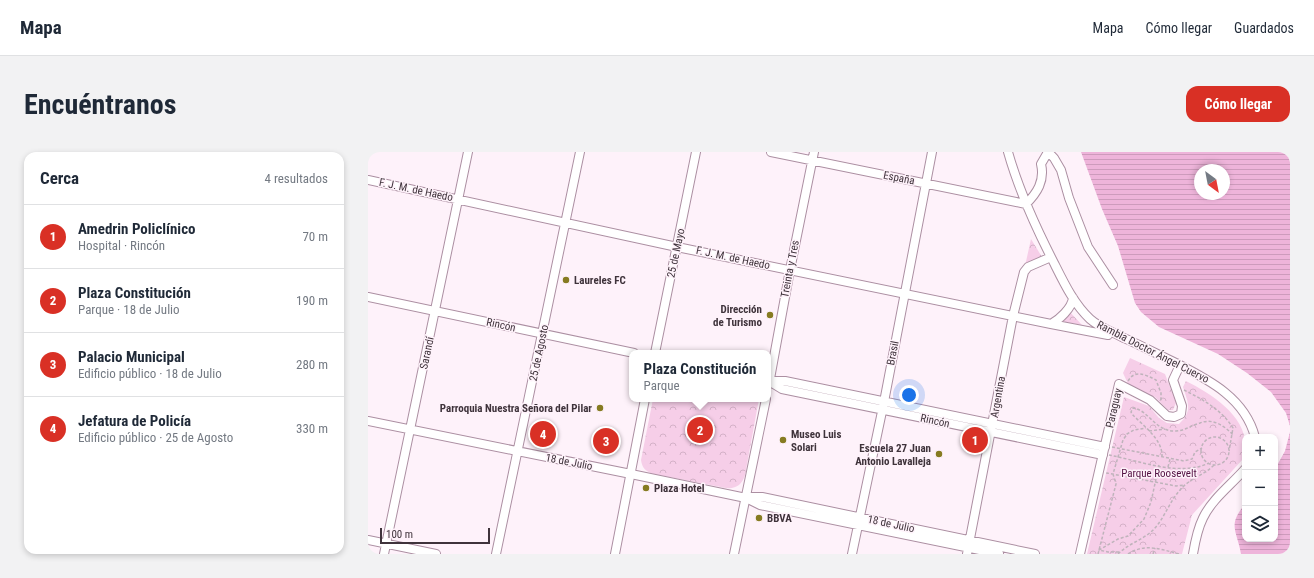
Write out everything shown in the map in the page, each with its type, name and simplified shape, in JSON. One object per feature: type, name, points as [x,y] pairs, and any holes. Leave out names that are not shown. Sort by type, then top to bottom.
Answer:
[{"type":"street","name":"Sarandí","points":[[384,554],[468,152]]},
{"type":"street","name":"25 de Agosto","points":[[496,554],[580,152]]},
{"type":"street","name":"25 de Mayo","points":[[656,350],[696,152]]},
{"type":"street","name":"España","points":[[771,152],[1026,204]]},
{"type":"street","name":"Treinta y Tres","points":[[771,368],[814,152]]},
{"type":"street","name":"Brasil","points":[[852,554],[883,406],[932,152]]},
{"type":"street","name":"Rambla Doctor Ángel Cuervo","points":[[1008,152],[1026,204],[1051,257],[1073,298],[1084,314],[1095,323],[1215,384],[1230,396],[1245,414],[1254,434]]},
{"type":"street","points":[[1026,204],[1035,195],[1040,185],[1043,172],[1041,164],[1048,152],[1054,158],[1061,170],[1069,198],[1088,247],[1113,285]]},
{"type":"street","name":"F. J. M. de Haedo","points":[[368,180],[677,247],[1051,324],[1098,332],[1129,340]]},
{"type":"street","name":"Argentina","points":[[969,548],[1013,316],[1024,272],[1028,267],[1051,257]]},
{"type":"street","name":"Rincón","points":[[368,298],[629,352]]},
{"type":"street","points":[[1051,324],[1057,320],[1071,305],[1073,298]]},
{"type":"street","points":[[1175,385],[1173,380],[1180,365]]},
{"type":"street","name":"Rincón","points":[[771,384],[782,389],[883,406],[1104,451]]},
{"type":"street","name":"Paraguay","points":[[1080,554],[1119,384],[1150,400],[1167,416],[1174,417],[1181,414],[1182,406],[1175,385]]},
{"type":"street","points":[[615,554],[644,402]]},
{"type":"street","points":[[734,554],[765,402]]},
{"type":"street","name":"18 de Julio","points":[[368,421],[746,498],[762,498],[998,554]]},
{"type":"street","points":[[1193,554],[1203,517],[1216,500],[1244,470]]},
{"type":"street","points":[[368,540],[436,554]]},
{"type":"street","name":"18 de Julio","points":[[969,548],[1035,554]]},
{"type":"path","points":[[1128,381],[1131,376],[1137,373],[1156,380],[1162,397],[1158,408]]},
{"type":"path","points":[[1118,457],[1182,469],[1202,466],[1209,463],[1215,464],[1223,462],[1228,455],[1233,428],[1228,420],[1196,395],[1175,385]]},
{"type":"path","points":[[1098,554],[1116,484],[1113,474],[1120,448],[1127,434],[1134,430],[1146,428],[1158,443],[1162,457]]},
{"type":"path","points":[[1149,431],[1166,429]]},
{"type":"path","points":[[1209,463],[1203,457],[1202,448],[1203,444],[1210,438],[1219,438],[1226,442],[1229,451]]},
{"type":"path","points":[[1120,448],[1184,461],[1192,459],[1195,452],[1202,448]]},
{"type":"path","points":[[1168,467],[1170,459]]},
{"type":"path","points":[[1118,554],[1152,531],[1161,520],[1180,490],[1215,464]]},
{"type":"path","points":[[1099,550],[1118,539],[1128,536],[1144,519],[1151,502],[1159,465]]},
{"type":"path","points":[[1113,474],[1176,486],[1185,485]]},
{"type":"path","points":[[1128,554],[1143,547],[1155,548],[1179,554]]},
{"type":"path","points":[[1153,554],[1155,548]]},
{"type":"path","points":[[1099,550],[1108,552],[1121,551]]},
{"type":"green space","points":[[1031,239],[1042,257],[1025,266]]},
{"type":"green space","points":[[1069,311],[1082,325],[1060,321]]},
{"type":"green space","points":[[1130,358],[1165,374],[1176,403],[1173,410],[1168,410],[1155,397],[1129,386],[1123,373]]},
{"type":"green space","name":"Parque Roosevelt","points":[[1186,381],[1209,394],[1230,411],[1244,433],[1242,434],[1242,460],[1192,515],[1182,554],[1087,554],[1124,397],[1149,406],[1159,418],[1167,423],[1179,424],[1188,411],[1188,402],[1183,387]]},
{"type":"green space","points":[[652,402],[758,402],[745,475],[740,484],[736,487],[726,488],[654,474],[645,469],[641,460]]},
{"type":"shaded area","points":[[1081,152],[1290,152],[1290,426],[1286,413],[1271,392],[1247,373],[1218,354],[1159,327],[1141,312],[1135,303],[1118,246],[1102,209]]},
{"type":"shaded area","points":[[1290,432],[1290,554],[1241,554],[1235,523],[1239,511],[1242,508],[1242,542],[1278,542],[1278,464],[1285,451]]},
{"type":"place","name":"Laureles FC","points":[[566,280]]},
{"type":"place","name":"Dirección de Turismo","points":[[770,315]]},
{"type":"place","name":"Parroquia Nuestra Señora del Pilar","points":[[600,408]]},
{"type":"place","name":"Plaza Constitución","points":[[700,430]]},
{"type":"place","name":"Jefatura de Policía","points":[[543,434]]},
{"type":"place","name":"Museo Luis Solari","points":[[783,440]]},
{"type":"place","name":"Amedrin Policlínico","points":[[975,440]]},
{"type":"place","name":"Palacio Municipal","points":[[606,441]]},
{"type":"place","name":"Escuela 27 Juan Antonio Lavalleja","points":[[939,454]]},
{"type":"place","name":"Plaza Hotel","points":[[646,488]]},
{"type":"place","name":"BBVA","points":[[759,518]]}]
